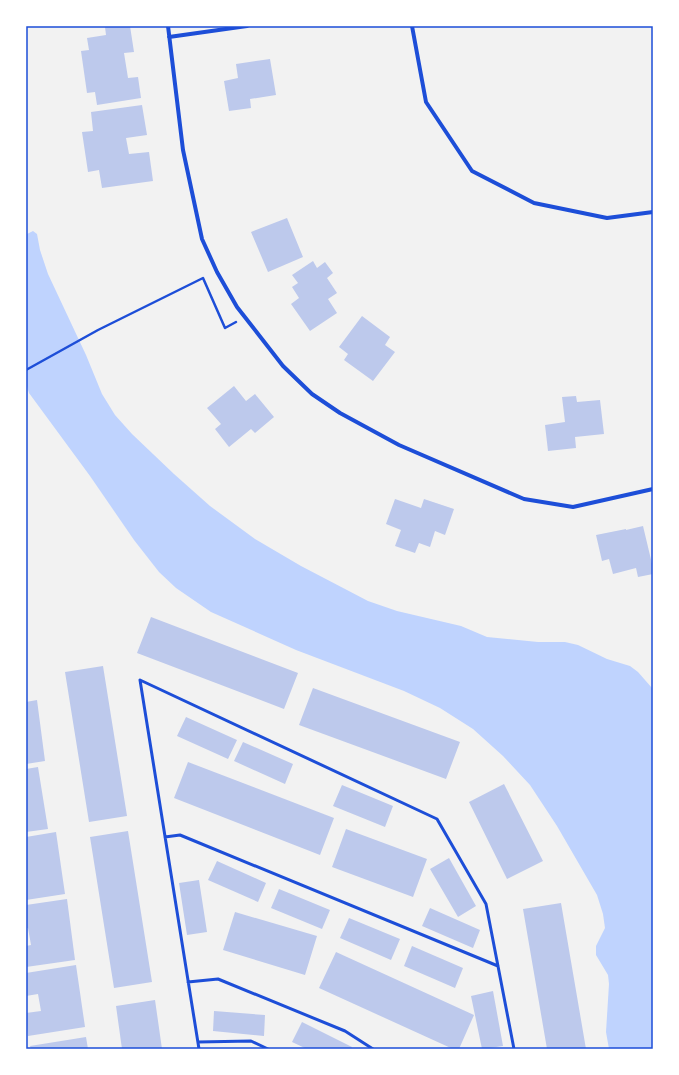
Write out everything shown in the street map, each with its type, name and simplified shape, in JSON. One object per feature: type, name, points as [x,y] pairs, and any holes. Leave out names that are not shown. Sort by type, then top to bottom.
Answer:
[{"type":"street","points":[[168,26],[183,150],[202,239],[217,272],[237,306],[283,366],[312,394],[340,413],[399,445],[524,499],[573,507],[653,489]]},
{"type":"street","points":[[169,37],[247,26]]},
{"type":"street","points":[[412,26],[426,102],[472,171],[534,203],[607,218],[653,212]]},
{"type":"lane","points":[[199,1049],[140,680],[437,818],[486,904],[514,1049]]},
{"type":"lane","points":[[165,837],[180,835],[498,966]]},
{"type":"lane","points":[[188,982],[218,979],[345,1031],[373,1049]]},
{"type":"lane","points":[[198,1042],[251,1041],[268,1049]]},
{"type":"path","points":[[26,370],[98,330],[202,278],[225,328],[245,317]]},
{"type":"water","points":[[33,231],[37,234],[40,250],[48,274],[86,355],[102,394],[115,415],[132,434],[210,506],[255,539],[301,566],[368,601],[397,611],[461,626],[487,637],[538,642],[565,642],[578,645],[607,659],[630,666],[638,672],[653,689],[653,1049],[609,1049],[606,1032],[609,984],[608,975],[596,955],[596,946],[605,928],[603,914],[597,895],[557,826],[530,785],[503,756],[473,729],[440,708],[404,691],[296,650],[211,612],[176,588],[159,572],[134,540],[90,476],[29,393],[26,383],[26,243],[27,234]]},
{"type":"building","points":[[130,26],[134,52],[124,53],[128,78],[138,77],[141,98],[97,105],[95,92],[87,93],[81,51],[89,50],[87,38],[106,35],[105,27]]},
{"type":"building","points":[[270,59],[276,95],[250,99],[251,108],[229,111],[224,81],[238,78],[236,64]]},
{"type":"building","points":[[142,105],[147,135],[126,138],[129,154],[149,152],[153,181],[102,188],[99,170],[88,172],[82,132],[93,131],[91,112]]},
{"type":"building","points":[[287,218],[303,257],[268,272],[251,232]]},
{"type":"building","points":[[313,261],[317,268],[325,262],[333,273],[327,278],[337,293],[328,299],[337,313],[310,331],[291,304],[299,298],[292,287],[298,283],[292,275]]},
{"type":"building","points":[[362,316],[390,337],[385,345],[395,352],[373,381],[344,360],[348,354],[339,347]]},
{"type":"building","points":[[234,386],[246,401],[255,394],[274,417],[255,433],[251,429],[229,447],[215,429],[221,424],[207,408]]},
{"type":"building","points":[[576,396],[577,402],[600,400],[604,434],[575,437],[576,448],[548,451],[545,425],[565,422],[562,397]]},
{"type":"building","points":[[395,499],[421,508],[424,499],[454,509],[445,535],[435,531],[430,547],[419,543],[415,553],[395,546],[401,530],[386,524]]},
{"type":"building","points":[[643,526],[653,568],[653,574],[638,577],[636,568],[613,574],[609,559],[602,561],[596,535]]},
{"type":"building","points":[[151,617],[298,673],[284,709],[137,653]]},
{"type":"building","points":[[103,666],[127,816],[89,822],[65,672]]},
{"type":"building","points":[[313,688],[460,742],[446,779],[299,725]]},
{"type":"building","points":[[37,700],[45,761],[26,764],[26,702]]},
{"type":"building","points":[[186,717],[237,740],[228,759],[177,736]]},
{"type":"building","points":[[243,742],[293,764],[285,784],[234,761]]},
{"type":"building","points":[[188,762],[334,818],[320,855],[174,798]]},
{"type":"building","points":[[38,767],[48,829],[26,832],[26,769]]},
{"type":"building","points":[[504,784],[543,861],[507,879],[469,802]]},
{"type":"building","points":[[342,785],[393,806],[385,827],[333,806]]},
{"type":"building","points":[[346,829],[427,859],[413,897],[332,867]]},
{"type":"building","points":[[128,831],[152,982],[114,988],[90,837]]},
{"type":"building","points":[[56,832],[65,894],[26,900],[26,837]]},
{"type":"building","points":[[449,858],[476,906],[458,917],[430,869]]},
{"type":"building","points":[[217,861],[266,883],[258,902],[208,880]]},
{"type":"building","points":[[199,880],[207,932],[187,935],[179,883]]},
{"type":"building","points":[[279,889],[330,910],[322,929],[271,908]]},
{"type":"building","points":[[67,899],[75,960],[26,967],[26,946],[31,945],[28,928],[26,928],[26,905]]},
{"type":"building","points":[[561,903],[586,1049],[547,1049],[523,909]]},
{"type":"building","points":[[430,908],[480,930],[473,948],[422,926]]},
{"type":"building","points":[[235,912],[317,936],[305,975],[223,950]]},
{"type":"building","points":[[349,918],[400,939],[391,960],[340,938]]},
{"type":"building","points":[[412,946],[463,968],[455,988],[404,966]]},
{"type":"building","points":[[336,952],[474,1015],[459,1049],[453,1049],[319,988]]},
{"type":"building","points":[[76,965],[85,1027],[28,1036],[26,1013],[41,1011],[38,994],[26,996],[26,973]]},
{"type":"building","points":[[493,991],[503,1046],[482,1049],[471,996]]},
{"type":"building","points":[[155,1000],[162,1049],[122,1049],[116,1006]]},
{"type":"building","points":[[214,1011],[265,1015],[264,1036],[213,1031]]},
{"type":"building","points":[[302,1022],[352,1047],[351,1049],[307,1049],[292,1042]]},
{"type":"building","points":[[86,1037],[88,1049],[31,1049],[30,1046]]}]
